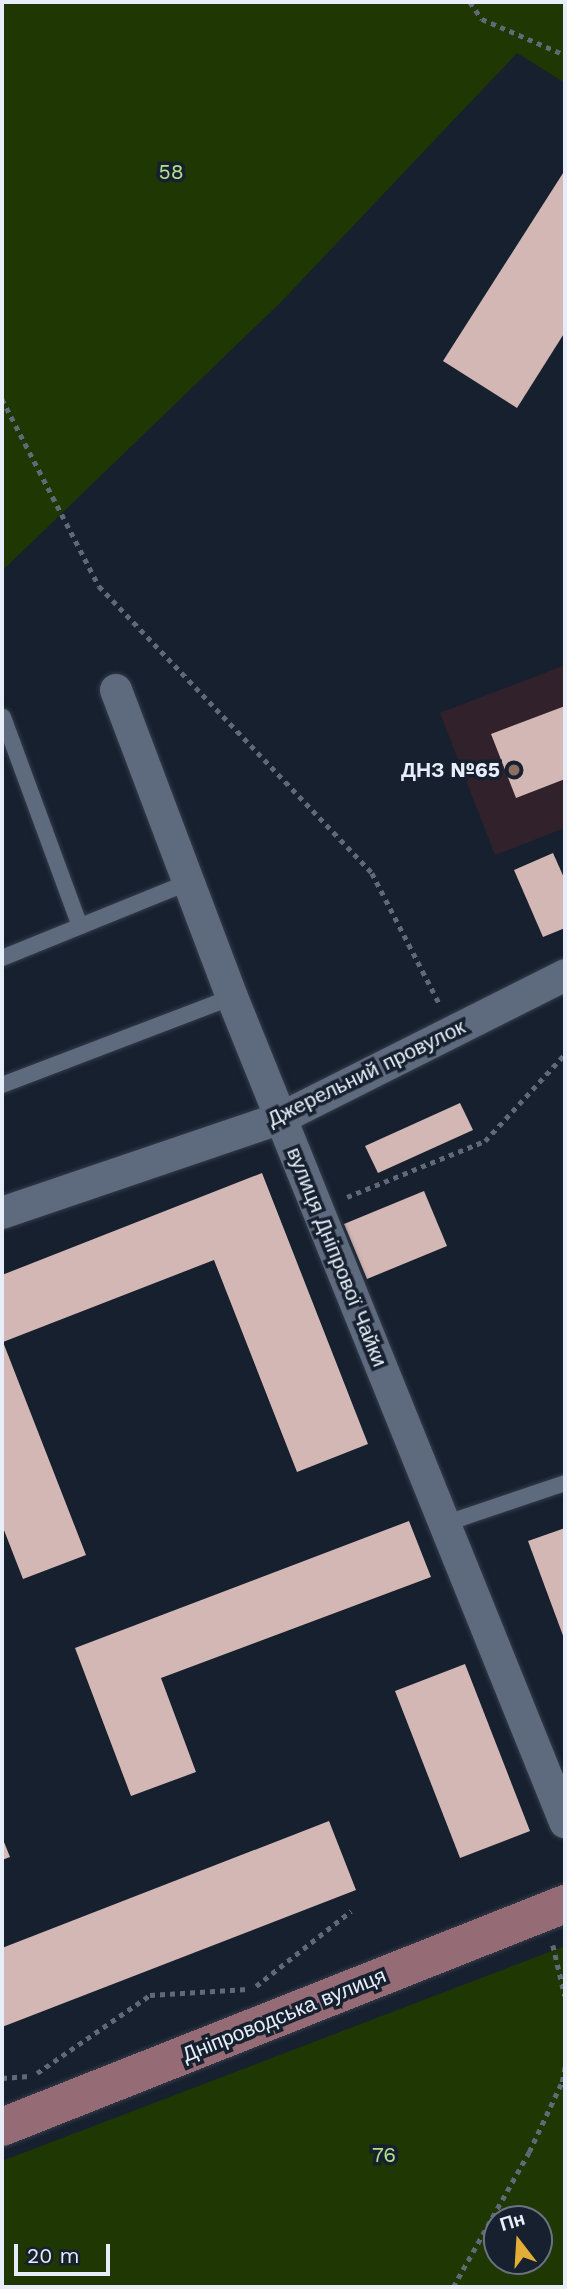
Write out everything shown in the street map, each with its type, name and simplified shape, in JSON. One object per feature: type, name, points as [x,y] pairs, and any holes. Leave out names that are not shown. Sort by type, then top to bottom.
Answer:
[{"type":"main road","name":"Дніпроводська вулиця","points":[[2,2126],[555,1908]]},
{"type":"street","name":"вулиця Дніпрової Чайки","points":[[116,690],[232,997],[565,1822]]},
{"type":"street","name":"Джерельний провулок","points":[[2,1213],[281,1118],[565,975]]},
{"type":"lane","points":[[3,717],[80,926]]},
{"type":"lane","points":[[2,958],[189,882]]},
{"type":"lane","points":[[2,1085],[232,997]]},
{"type":"lane","points":[[444,1524],[565,1483]]},
{"type":"path","points":[[470,2],[482,19],[565,55]]},
{"type":"path","points":[[2,399],[99,586],[372,873],[454,1031]]},
{"type":"path","points":[[317,1210],[485,1141],[565,1054]]},
{"type":"path","points":[[555,1908],[565,1996]]},
{"type":"path","points":[[2,2078],[33,2076],[150,1995],[253,1989],[351,1912]]},
{"type":"path","points":[[453,2287],[529,2152],[562,2082],[565,2066]]},
{"type":"shaded area","name":"ДНЗ №65","points":[[565,665],[565,828],[495,855],[440,713]]},
{"type":"green space","name":"58","points":[[2,2],[565,2],[565,83],[517,53],[281,302],[2,571]]},
{"type":"green space","name":"76","points":[[565,1946],[565,2287],[2,2287],[2,2161]]},
{"type":"building","points":[[565,170],[565,332],[517,408],[443,361]]},
{"type":"building","points":[[565,706],[565,779],[516,798],[491,734]]},
{"type":"building","points":[[553,853],[565,880],[565,928],[543,937],[514,870]]},
{"type":"building","points":[[460,1103],[473,1130],[378,1173],[365,1146]]},
{"type":"building","points":[[262,1173],[368,1444],[297,1472],[214,1260],[3,1342],[86,1555],[23,1579],[2,1525],[2,1275]]},
{"type":"building","points":[[424,1191],[447,1246],[367,1279],[344,1224]]},
{"type":"building","points":[[409,1521],[431,1577],[161,1678],[196,1772],[131,1796],[75,1648]]},
{"type":"building","points":[[565,1528],[565,1641],[528,1541]]},
{"type":"building","points":[[465,1664],[530,1831],[460,1858],[395,1691]]},
{"type":"building","points":[[329,1821],[356,1890],[2,2027],[2,1948]]},
{"type":"building","points":[[2,1837],[10,1857],[2,1860]]},
{"type":"place","name":"ДНЗ №65","points":[[514,770]]}]
